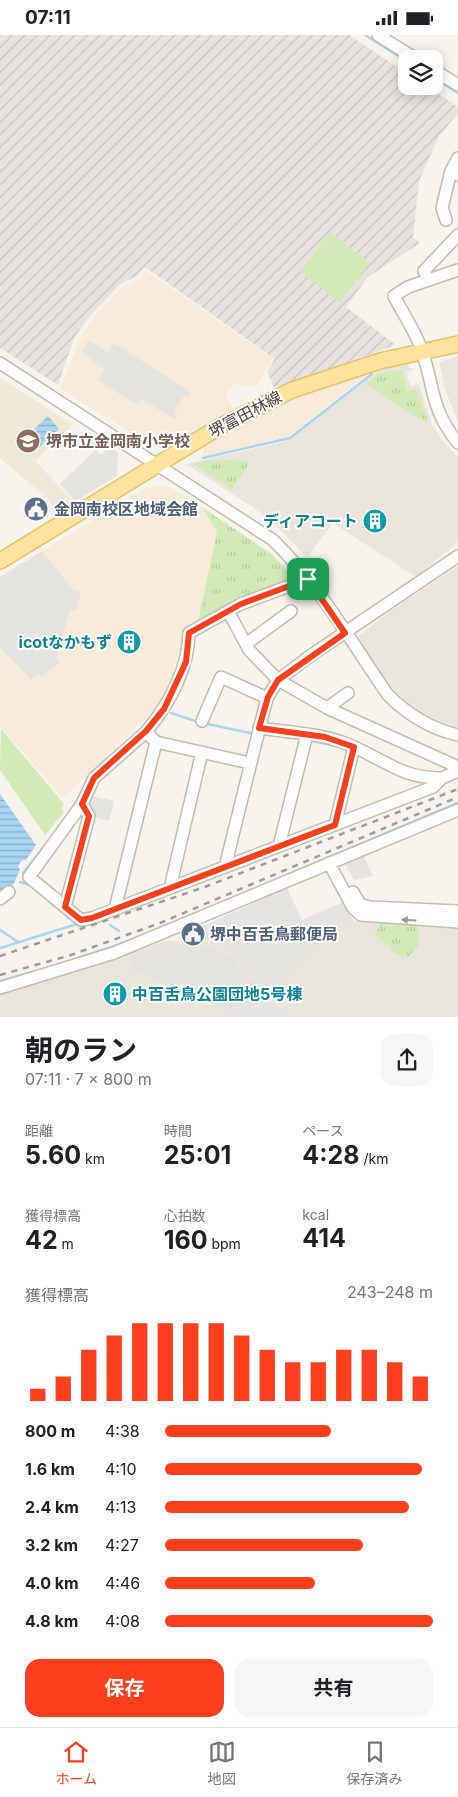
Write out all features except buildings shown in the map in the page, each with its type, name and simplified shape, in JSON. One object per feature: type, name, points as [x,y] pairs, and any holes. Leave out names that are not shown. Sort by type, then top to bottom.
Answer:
[{"type":"main road","name":"堺富田林線","points":[[0,561],[219,427],[292,389],[380,361],[458,344]]},
{"type":"street","points":[[378,35],[402,50]]},
{"type":"street","points":[[443,76],[458,85]]},
{"type":"street","points":[[446,220],[442,208],[458,158]]},
{"type":"street","points":[[428,280],[424,271],[458,235]]},
{"type":"street","points":[[458,270],[408,287],[394,296],[423,353],[433,399],[444,425],[458,443]]},
{"type":"street","points":[[0,363],[157,466],[228,509],[273,540],[294,560],[388,695],[400,707],[431,725],[458,735]]},
{"type":"street","points":[[225,867],[259,728],[268,697],[278,680],[458,556]]},
{"type":"street","points":[[308,579],[228,611],[189,633],[186,662],[179,681],[164,709],[146,731],[94,778],[82,804],[29,877],[81,920],[115,909],[433,787],[442,777]]},
{"type":"street","points":[[228,611],[246,644],[278,680],[327,708],[458,767]]},
{"type":"street","points":[[246,644],[291,611]]},
{"type":"street","points":[[202,721],[221,677],[268,697]]},
{"type":"street","points":[[327,708],[348,693]]},
{"type":"street","points":[[259,728],[334,739],[354,747],[392,768],[426,778],[442,777],[458,771]]},
{"type":"street","points":[[146,731],[156,742],[250,763]]},
{"type":"street","points":[[280,846],[306,735]]},
{"type":"street","points":[[115,909],[156,742]]},
{"type":"street","points":[[335,825],[354,747]]},
{"type":"street","points":[[170,888],[202,752]]},
{"type":"street","points":[[65,907],[89,816],[82,804]]},
{"type":"street","points":[[0,988],[114,953],[458,810]]},
{"type":"street","points":[[333,861],[358,901],[364,906],[458,911]]},
{"type":"street","points":[[333,861],[353,908],[361,915],[458,922]]},
{"type":"shaded area","points":[[0,35],[349,35],[398,68],[398,95],[440,95],[458,107],[458,113],[439,136],[419,181],[413,237],[420,243],[368,277],[346,307],[396,345],[274,388],[267,372],[275,359],[145,267],[135,277],[120,284],[90,316],[74,338],[58,385],[0,348]]},
{"type":"shaded area","points":[[146,271],[274,359],[257,384],[251,387],[235,383],[226,396],[233,409],[162,447],[153,447],[60,388],[82,335],[96,314],[123,287],[139,280]]},
{"type":"shaded area","points":[[89,340],[108,352],[114,343],[191,392],[189,397],[185,395],[174,411],[178,414],[174,419],[142,399],[137,405],[98,380],[105,369],[81,352]]},
{"type":"shaded area","points":[[458,356],[458,422],[445,389],[439,362]]},
{"type":"shaded area","points":[[407,364],[413,370],[406,372],[410,386],[419,384],[432,424],[443,441],[458,457],[458,542],[416,577],[333,523],[307,558],[282,531],[254,508],[186,464],[284,442],[373,374],[384,369]]},
{"type":"shaded area","points":[[370,372],[289,436],[203,457],[204,446],[253,418],[316,389]]},
{"type":"shaded area","name":"堺市立金岡南小学校","points":[[0,378],[73,424],[35,461],[73,501],[56,510],[45,496],[0,458]]},
{"type":"shaded area","points":[[110,446],[118,452],[117,476],[75,501],[60,484],[95,450],[101,455]]},
{"type":"shaded area","name":"icotなかもず","points":[[156,486],[170,487],[202,507],[217,532],[198,621],[185,629],[174,666],[173,682],[158,707],[63,798],[0,726],[0,577],[142,490]]},
{"type":"shaded area","points":[[42,551],[74,590],[81,591],[76,611],[70,609],[56,657],[60,662],[42,677],[38,673],[31,680],[0,647],[0,577]]},
{"type":"shaded area","points":[[458,566],[458,727],[434,719],[413,708],[395,691],[356,638],[393,609]]},
{"type":"shaded area","points":[[92,796],[114,801],[109,821],[93,817],[94,813],[90,805]]},
{"type":"shaded area","points":[[363,854],[373,876],[354,880],[345,864],[346,861]]},
{"type":"shaded area","points":[[287,888],[302,920],[343,902],[354,922],[342,922],[270,991],[219,941],[204,940],[198,928]]},
{"type":"shaded area","points":[[342,922],[382,922],[374,935],[391,947],[418,947],[419,923],[458,925],[458,1017],[0,1017],[0,994],[96,966],[164,941],[219,941],[270,991]]},
{"type":"shaded area","points":[[158,943],[161,949],[164,944],[176,950],[175,955],[178,950],[172,946],[174,944],[197,948],[205,945],[236,958],[235,966],[246,974],[245,977],[256,981],[256,984],[267,991],[264,1002],[289,1013],[288,1017],[243,1017],[130,968],[134,954],[139,956],[144,950],[158,956],[151,946]]},
{"type":"green space","points":[[330,232],[370,263],[340,302],[300,272]]},
{"type":"green space","points":[[402,370],[407,391],[416,389],[427,418],[424,422],[367,384],[378,374]]},
{"type":"green space","points":[[218,460],[246,461],[248,465],[232,489],[192,463]]},
{"type":"green space","points":[[202,507],[273,555],[296,581],[238,601],[198,621],[217,532]]},
{"type":"green space","points":[[1,729],[64,804],[61,809],[64,812],[45,835],[0,770]]},
{"type":"green space","points":[[382,922],[419,923],[418,947],[407,958],[391,952],[391,947],[374,935]]},
{"type":"water","points":[[48,416],[59,429],[33,453],[22,441]]},
{"type":"water","points":[[0,794],[36,845],[26,860],[22,860],[18,866],[20,870],[13,885],[0,892]]},
{"type":"waterway","points":[[365,35],[398,56]]},
{"type":"waterway","points":[[443,84],[458,93]]},
{"type":"waterway","points":[[203,458],[290,438],[372,374]]},
{"type":"waterway","points":[[171,713],[198,722]]},
{"type":"waterway","points":[[203,723],[250,733]]},
{"type":"waterway","points":[[315,741],[344,748]]},
{"type":"waterway","points":[[113,754],[125,743]]},
{"type":"waterway","points":[[357,754],[369,761]]},
{"type":"waterway","points":[[275,880],[458,803]]},
{"type":"waterway","points":[[23,873],[43,848]]},
{"type":"waterway","points":[[20,882],[33,886]]},
{"type":"waterway","points":[[0,948],[77,924]]},
{"type":"waterway","points":[[110,925],[119,931]]},
{"type":"waterway","points":[[0,930],[18,942]]},
{"type":"waterway","points":[[78,958],[132,940]]},
{"type":"waterway","points":[[0,981],[54,966]]},
{"type":"railway","points":[[0,956],[202,888],[458,789]]},
{"type":"railway","points":[[0,975],[71,955],[160,923],[458,797]]},
{"type":"place","name":"堺市立金岡南小学校","points":[[28,441]]},
{"type":"place","name":"金岡南校区地域会館","points":[[36,509]]},
{"type":"place","name":"ディアコート","points":[[375,521]]},
{"type":"place","name":"icotなかもず","points":[[129,642]]},
{"type":"place","name":"堺中百舌鳥郵便局","points":[[193,934]]},
{"type":"place","name":"中百舌鳥公園団地5号棟","points":[[115,994]]},
{"type":"route","points":[[308,579],[345,633],[278,680],[268,697],[259,728],[325,737],[354,747],[335,825],[92,918],[81,920],[65,907],[89,816],[82,804],[90,791],[94,778],[112,759],[146,731],[164,709],[169,696],[179,681],[186,662],[189,633],[241,604],[308,579]]}]
